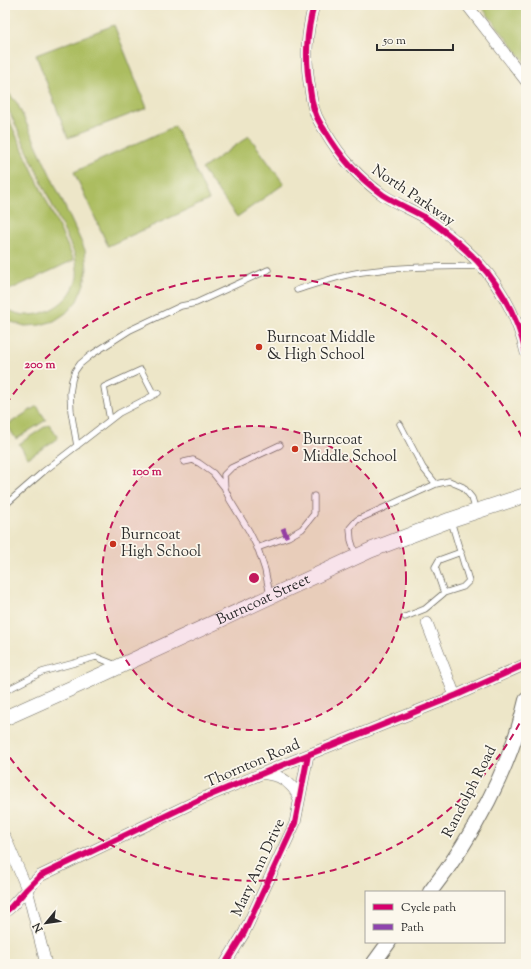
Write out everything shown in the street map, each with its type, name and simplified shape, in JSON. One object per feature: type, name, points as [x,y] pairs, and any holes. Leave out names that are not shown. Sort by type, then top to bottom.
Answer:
[{"type":"main road","name":"Burncoat Street","points":[[7,715],[120,667],[356,556],[450,520],[526,495]]},
{"type":"street","name":"North Parkway","points":[[314,5],[307,43],[308,76],[315,112],[330,139],[349,166],[361,178],[385,196],[433,223],[467,250],[482,266],[493,279],[518,325],[526,353]]},
{"type":"street","points":[[468,5],[526,81]]},
{"type":"street","points":[[428,623],[455,696]]},
{"type":"street","name":"Thornton Road","points":[[5,912],[40,876],[201,799],[455,696],[526,664]]},
{"type":"street","name":"Randolph Road","points":[[431,891],[445,873],[469,835],[491,795],[509,753],[526,700]]},
{"type":"street","name":"Mary Ann Drive","points":[[225,964],[244,933],[295,823],[308,755]]},
{"type":"street","points":[[263,773],[286,781],[299,796],[299,801]]},
{"type":"street","points":[[5,837],[27,889],[46,964]]},
{"type":"street","points":[[373,964],[388,943]]},
{"type":"lane","points":[[297,290],[330,279],[361,272],[397,268],[482,266]]},
{"type":"lane","points":[[77,446],[71,411],[70,393],[75,371],[80,364],[91,355],[130,330],[181,306],[196,303],[268,270]]},
{"type":"lane","points":[[5,505],[43,472],[77,446],[119,413],[156,394],[141,370],[104,387],[110,420]]},
{"type":"lane","points":[[400,424],[423,468],[436,484]]},
{"type":"lane","points":[[225,489],[224,475],[231,468],[280,444]]},
{"type":"lane","points":[[184,462],[193,460],[199,463],[213,473],[225,489],[257,548],[265,570],[271,597]]},
{"type":"lane","points":[[356,556],[351,540],[350,528],[357,520],[436,484],[449,481],[463,487],[472,498],[476,512]]},
{"type":"lane","points":[[257,548],[288,537],[302,529],[314,514],[314,496]]},
{"type":"lane","points":[[405,617],[425,609],[444,593],[463,587],[469,581],[450,520]]},
{"type":"lane","points":[[444,593],[436,567],[438,560],[461,552]]},
{"type":"lane","points":[[5,691],[42,672],[96,657],[120,667]]},
{"type":"green space","points":[[480,5],[526,5],[526,63]]},
{"type":"green space","points":[[114,25],[147,108],[68,138],[36,55]]},
{"type":"green space","points":[[5,89],[17,103],[85,250],[87,269],[84,284],[77,301],[66,313],[54,321],[40,325],[25,326],[5,320],[5,308],[15,313],[34,315],[43,313],[58,305],[65,299],[75,285],[77,274],[75,255],[5,102]]},
{"type":"green space","points":[[5,111],[74,260],[5,292]]},
{"type":"green space","points":[[175,126],[209,200],[108,246],[74,172]]},
{"type":"green space","points":[[249,136],[284,184],[237,217],[202,169]]},
{"type":"green space","points":[[37,406],[46,420],[16,439],[7,425]]},
{"type":"green space","points":[[49,424],[58,438],[28,458],[19,444]]},
{"type":"marked path","points":[[283,528],[287,538]]},
{"type":"cycle path","points":[[314,5],[309,26],[307,47],[308,78],[312,103],[316,115],[331,141],[358,174],[383,195],[421,215],[442,229],[477,261],[496,284],[511,310],[526,353]]},
{"type":"cycle path","points":[[5,912],[40,876],[201,799],[457,695],[526,664]]},
{"type":"cycle path","points":[[225,964],[244,933],[295,823],[308,755]]},
{"type":"place","name":"Burncoat Middle & High School","points":[[259,347]]},
{"type":"place","name":"Burncoat Middle School","points":[[295,449]]},
{"type":"place","name":"Burncoat High School","points":[[113,544]]}]
